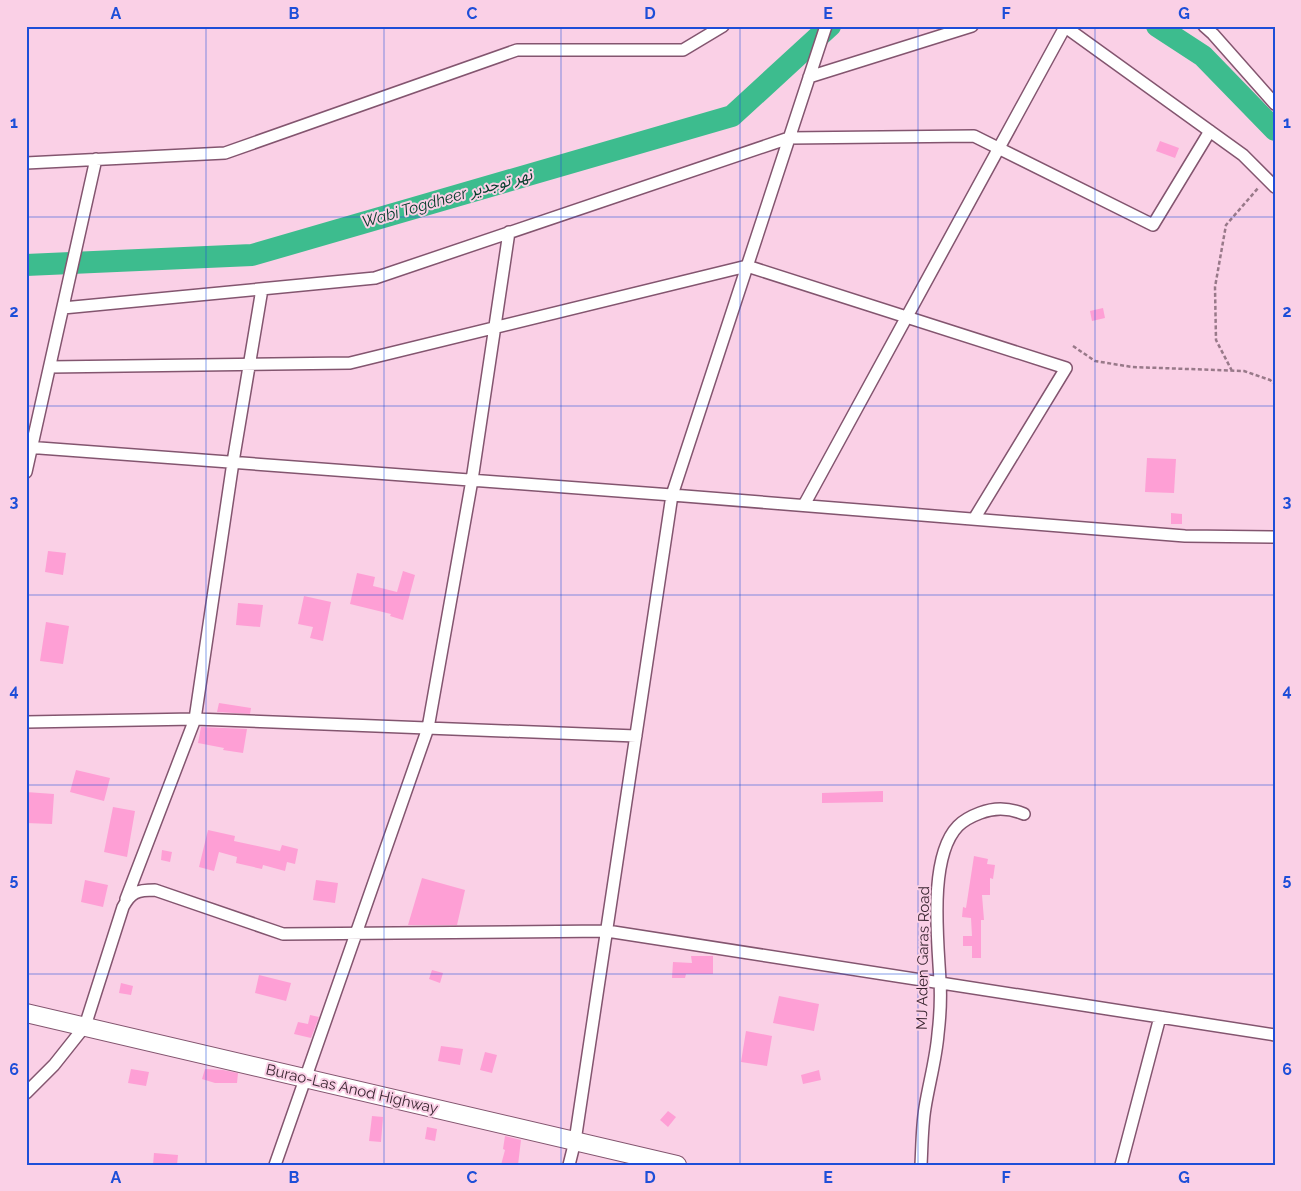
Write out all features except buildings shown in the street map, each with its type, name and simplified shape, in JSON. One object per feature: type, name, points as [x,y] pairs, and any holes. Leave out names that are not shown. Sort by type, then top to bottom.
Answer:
[{"type":"highway","name":"Burao-Las Anod Highway","points":[[26,1013],[677,1165]]},
{"type":"street","points":[[26,163],[225,153],[517,50],[683,50],[722,26]]},
{"type":"street","points":[[569,1165],[575,1141],[672,495],[826,26]]},
{"type":"street","points":[[809,77],[972,26]]},
{"type":"street","points":[[1204,26],[1275,104]]},
{"type":"street","points":[[804,505],[1064,27],[1243,154],[1275,187]]},
{"type":"street","points":[[63,308],[374,278],[789,138],[974,136],[1153,225],[1210,131]]},
{"type":"street","points":[[26,472],[29,447],[50,367],[96,159]]},
{"type":"street","points":[[275,1165],[428,728],[472,480],[508,232]]},
{"type":"street","points":[[50,367],[350,363],[747,266],[1066,368],[974,519]]},
{"type":"street","points":[[26,1092],[54,1065],[85,1026],[122,908],[195,719],[233,462],[262,289]]},
{"type":"street","points":[[29,447],[804,505],[1185,536],[1275,537]]},
{"type":"street","points":[[26,722],[195,719],[636,736]]},
{"type":"street","name":"MJ Aden Garas Road","points":[[921,1165],[924,1110],[938,1034],[940,983],[937,935],[941,863],[950,836],[958,826],[970,817],[987,810],[1000,809],[1015,810],[1024,814]]},
{"type":"street","points":[[122,908],[130,896],[137,892],[155,890],[283,934],[607,931],[1275,1035]]},
{"type":"street","points":[[1121,1165],[1160,1017]]},
{"type":"path","points":[[1232,370],[1216,340],[1215,287],[1226,225],[1266,178]]},
{"type":"path","points":[[1073,346],[1095,361],[1132,367],[1244,371],[1270,380],[1275,384]]},
{"type":"waterway","name":"Wabi Togdheer نهر توجدير","points":[[26,265],[252,255],[732,116],[830,26]]},
{"type":"waterway","name":"Wabi Togdheer نهر توجدير","points":[[1157,26],[1203,56],[1275,130]]}]
